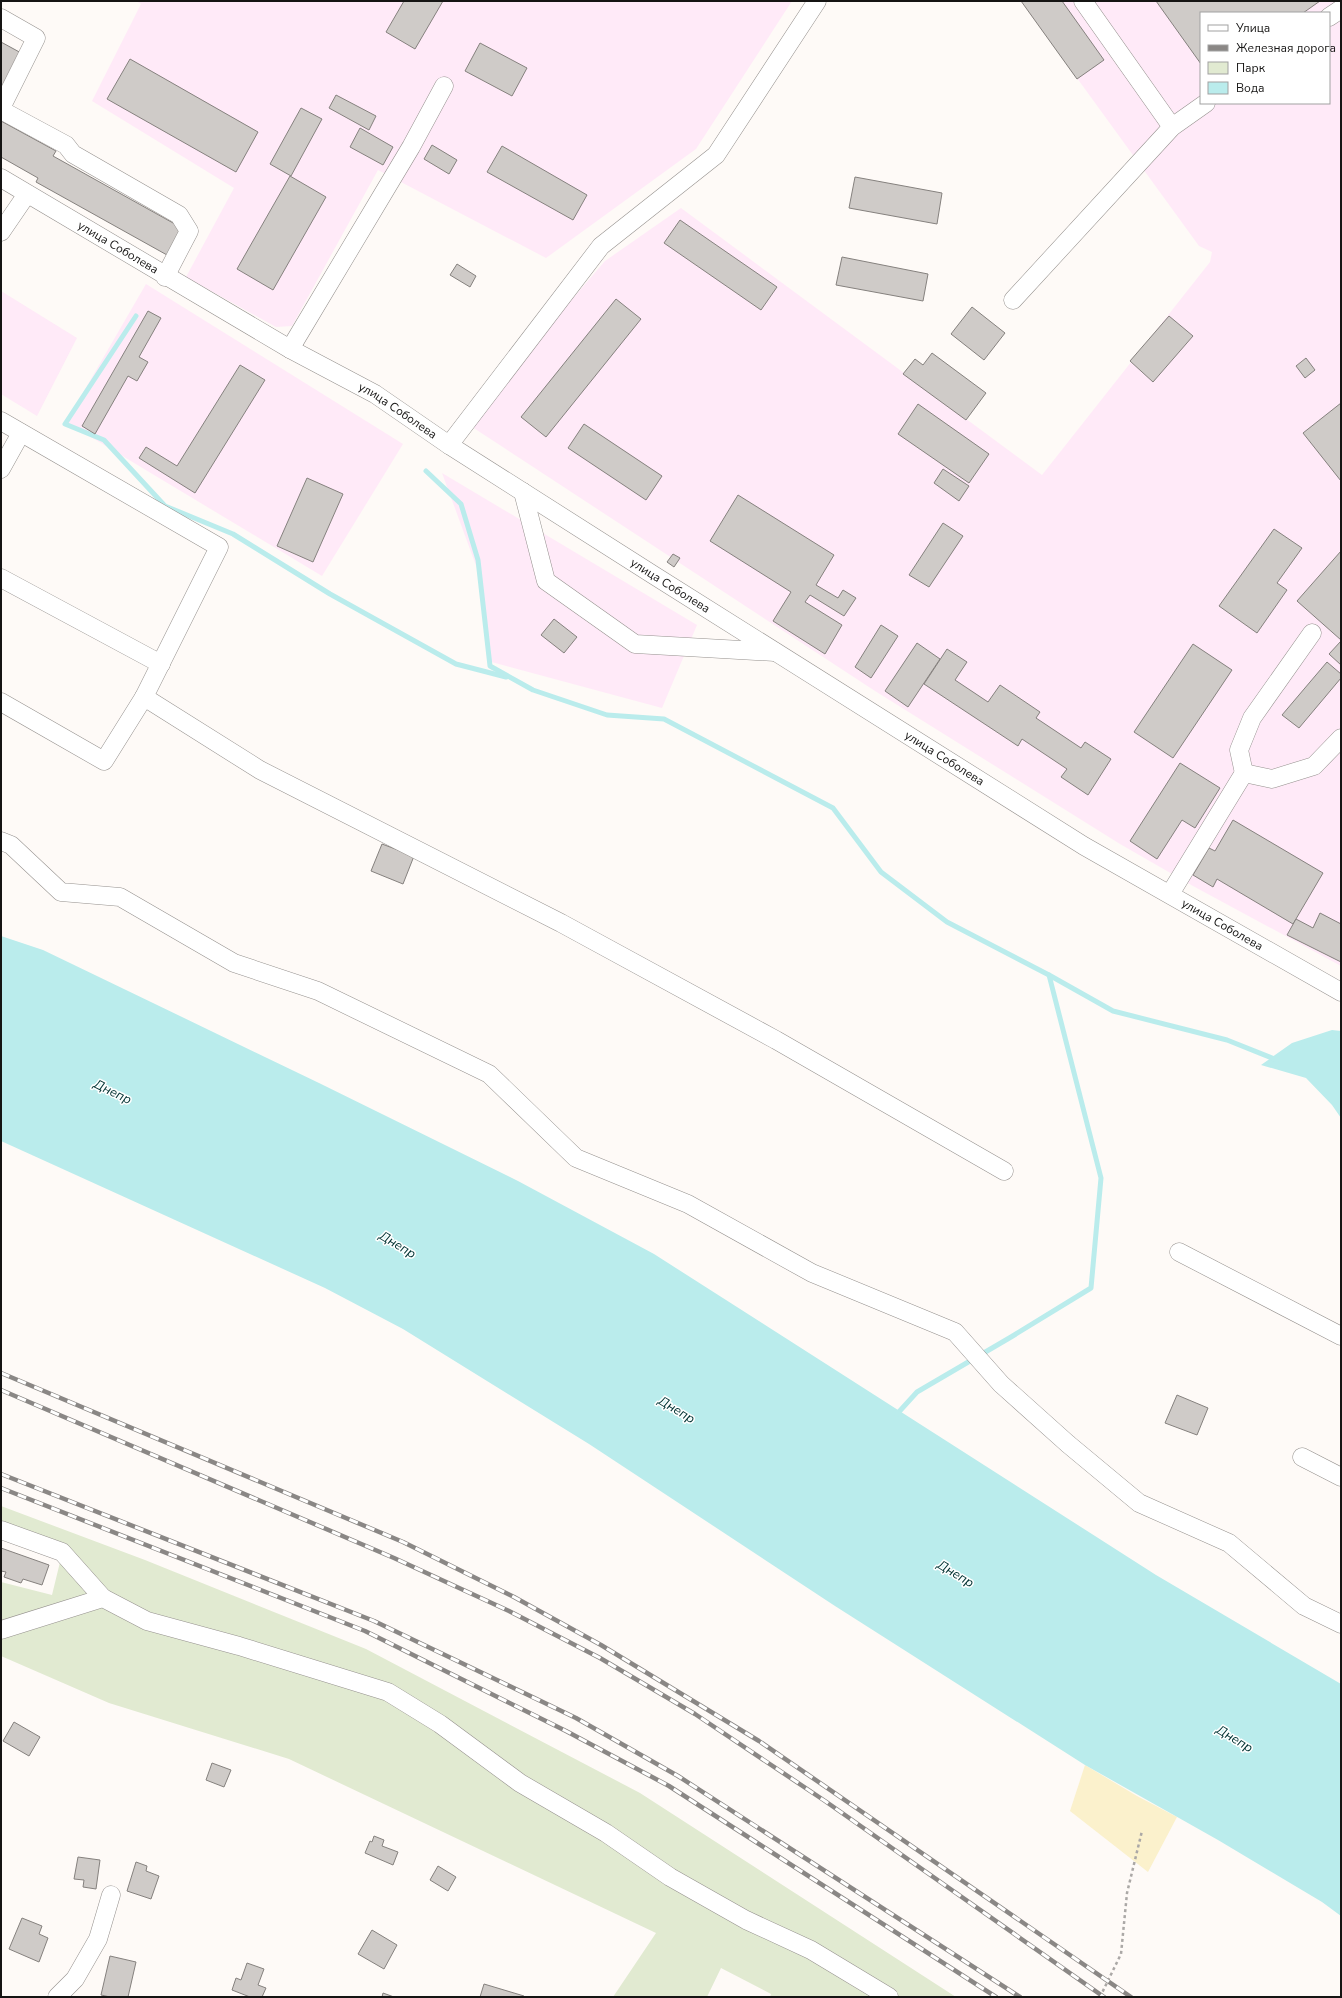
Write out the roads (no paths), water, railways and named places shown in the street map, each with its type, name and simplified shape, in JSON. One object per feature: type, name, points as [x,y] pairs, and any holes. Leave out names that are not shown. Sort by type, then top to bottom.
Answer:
[{"type":"street","points":[[449,445],[601,246],[716,155],[817,1]]},
{"type":"street","points":[[1082,1],[1172,127]]},
{"type":"street","points":[[1330,16],[1341,9]]},
{"type":"street","points":[[1,18],[36,38],[1,109],[66,145],[73,154],[179,214],[189,231],[165,277]]},
{"type":"street","points":[[290,349],[411,147],[444,86]]},
{"type":"street","points":[[1013,300],[1172,127],[1205,104]]},
{"type":"street","name":"улица Соболева","points":[[1,178],[165,277],[290,349],[375,394],[449,445],[1084,846],[1341,992]]},
{"type":"street","points":[[1,232],[27,194]]},
{"type":"street","points":[[1,421],[219,547],[144,697],[104,761],[1,702]]},
{"type":"street","points":[[1,469],[21,433]]},
{"type":"street","points":[[523,492],[546,581],[635,644],[777,652]]},
{"type":"street","points":[[1,578],[161,664]]},
{"type":"street","points":[[1170,894],[1244,773],[1239,750],[1252,718],[1312,633]]},
{"type":"street","points":[[144,697],[260,770],[561,923],[776,1040],[1004,1171]]},
{"type":"street","points":[[1244,773],[1272,779],[1314,766],[1341,738]]},
{"type":"street","points":[[1,841],[11,845],[61,892],[120,897],[234,963],[318,991],[489,1074],[576,1158],[688,1204],[812,1273],[955,1332],[1001,1384],[1068,1444],[1139,1503],[1229,1543],[1304,1606],[1341,1624]]},
{"type":"street","points":[[1179,1252],[1341,1336]]},
{"type":"street","points":[[1302,1457],[1341,1476]]},
{"type":"street","points":[[1,1530],[62,1552],[103,1598],[147,1621],[239,1646],[388,1692],[440,1724],[520,1784],[606,1833],[670,1877],[746,1920],[811,1950],[889,1997]]},
{"type":"street","points":[[1,1630],[103,1598]]},
{"type":"street","points":[[57,1997],[75,1978],[98,1939],[111,1895]]},
{"type":"water","name":"Днепр","points":[[1,936],[43,950],[319,1083],[518,1181],[654,1254],[1156,1575],[1341,1684],[1341,1916],[1322,1902],[1218,1840],[1085,1765],[835,1606],[589,1444],[403,1329],[325,1288],[1,1141]]},
{"type":"water","points":[[1332,1030],[1341,1031],[1341,1118],[1332,1105],[1306,1078],[1261,1065],[1292,1043]]},
{"type":"waterway","points":[[136,316],[65,424],[104,440],[165,506],[233,534],[330,594],[456,664],[506,677]]},
{"type":"waterway","points":[[426,471],[461,504],[478,560],[490,666],[533,690],[607,715],[664,719],[833,808],[881,872],[947,922],[1049,975],[1113,1011],[1227,1040],[1277,1060]]},
{"type":"waterway","points":[[897,1414],[917,1392],[1091,1288],[1101,1178],[1049,975]]},
{"type":"railway","points":[[1,1373],[403,1542],[514,1597],[601,1645],[759,1741],[1131,1997]]},
{"type":"railway","points":[[1,1390],[394,1558],[509,1611],[600,1658],[695,1714],[825,1801],[1104,1997]]},
{"type":"railway","points":[[1,1474],[374,1621],[576,1718],[678,1776],[1020,1997]]},
{"type":"railway","points":[[1,1488],[365,1631],[566,1731],[669,1786],[996,1997]]}]
